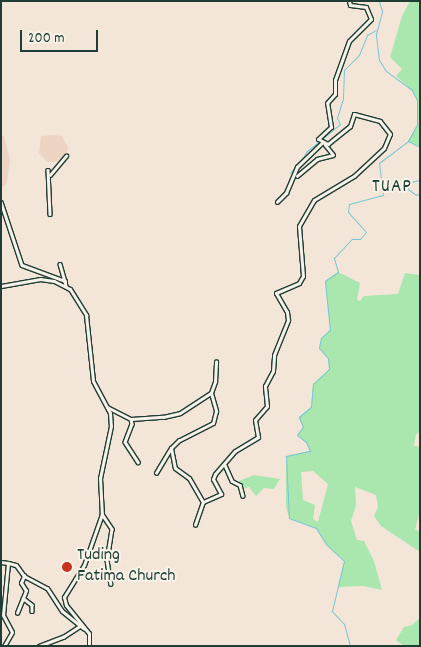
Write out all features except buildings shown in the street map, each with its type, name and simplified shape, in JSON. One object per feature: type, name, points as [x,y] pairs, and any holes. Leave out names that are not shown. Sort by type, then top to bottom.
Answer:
[{"type":"street","points":[[298,176],[316,159],[333,153],[318,139],[331,127],[327,103],[335,94],[335,80],[349,41],[371,19],[366,7],[350,5],[349,1]]},
{"type":"street","points":[[203,502],[212,501],[221,494],[214,480],[214,475],[225,465],[235,451],[259,434],[255,420],[267,406],[265,386],[273,371],[274,355],[288,320],[287,312],[276,293],[299,283],[303,276],[303,246],[299,230],[304,215],[319,196],[354,176],[384,148],[390,134],[380,122],[354,114],[345,132],[324,144],[297,167],[286,193],[277,202]]},
{"type":"street","points":[[50,177],[66,156]]},
{"type":"street","points":[[48,170],[50,177],[50,214]]},
{"type":"street","points":[[1,202],[22,265],[66,284]]},
{"type":"street","points":[[60,264],[66,284],[86,315],[93,381],[108,407],[111,426],[100,478],[102,514],[84,565],[64,597],[66,605],[89,633],[89,646]]},
{"type":"street","points":[[1,286],[40,279],[66,284]]},
{"type":"street","points":[[156,473],[171,448],[179,440],[213,423],[216,411],[211,393],[215,382],[216,362]]},
{"type":"street","points":[[108,407],[131,419],[180,414],[211,393]]},
{"type":"street","points":[[131,419],[132,424],[125,442],[138,462]]},
{"type":"street","points":[[171,448],[175,468],[189,478],[203,502],[195,525]]},
{"type":"street","points":[[225,465],[232,481],[240,485],[243,496]]},
{"type":"street","points":[[102,514],[112,529],[107,560],[111,584]]},
{"type":"street","points":[[1,562],[16,565],[24,576],[47,588],[62,611],[89,633]]},
{"type":"street","points":[[4,646],[12,632],[3,615],[8,563]]},
{"type":"street","points":[[17,613],[26,591],[21,583],[24,576]]},
{"type":"street","points":[[23,598],[32,605],[32,611]]},
{"type":"street","points":[[40,646],[66,636],[80,626]]},
{"type":"shaded area","points":[[1,136],[4,136],[10,160],[7,183],[1,188]]},
{"type":"shaded area","points":[[41,136],[62,136],[68,147],[66,155],[56,162],[47,162],[39,153]]},
{"type":"green space","points":[[410,1],[420,1],[420,147],[408,141],[417,125],[417,100],[412,90],[396,76],[402,69],[390,57],[402,16]]},
{"type":"green space","points":[[338,272],[360,283],[357,300],[360,301],[364,296],[398,294],[405,273],[420,275],[420,432],[416,434],[414,446],[420,447],[420,511],[415,530],[420,531],[420,552],[381,526],[374,516],[378,507],[376,495],[355,487],[356,505],[351,521],[357,540],[364,541],[374,561],[382,590],[363,586],[338,587],[344,561],[326,544],[316,528],[289,518],[286,506],[286,456],[310,451],[306,442],[297,435],[303,427],[299,417],[311,407],[313,384],[329,369],[328,358],[319,348],[321,338],[330,330],[325,281]],"holes":[[[313,471],[328,484],[318,522],[313,519],[315,505],[303,500],[301,472]]]},
{"type":"green space","points":[[254,475],[280,479],[274,489],[264,488],[256,496],[249,487],[242,489],[239,481]]},
{"type":"green space","points":[[420,618],[420,646],[404,646],[396,640],[404,627],[412,625]]},
{"type":"waterway","points":[[350,646],[344,624],[332,611],[344,561],[326,544],[316,528],[289,518],[286,456],[310,451],[306,442],[297,435],[303,427],[299,417],[311,407],[313,384],[329,369],[328,358],[319,348],[321,338],[330,330],[325,281],[338,272],[334,258],[352,239],[360,239],[366,232],[348,212],[349,204],[383,195],[379,163],[408,141],[417,125],[417,100],[412,90],[386,71],[379,60],[376,34],[382,11],[379,1]]},
{"type":"waterway","points":[[300,163],[306,152],[340,124],[337,118],[343,98],[344,70],[359,55],[367,35],[376,30]]},
{"type":"waterway","points":[[408,141],[420,147]]},
{"type":"waterway","points":[[290,173],[297,165]]},
{"type":"waterway","points":[[420,180],[410,182],[408,189],[416,195],[420,193]]},
{"type":"place","name":"Tuding Fatima Church","points":[[67,567]]},
{"type":"district","name":"TUAP","points":[[392,188]]}]
